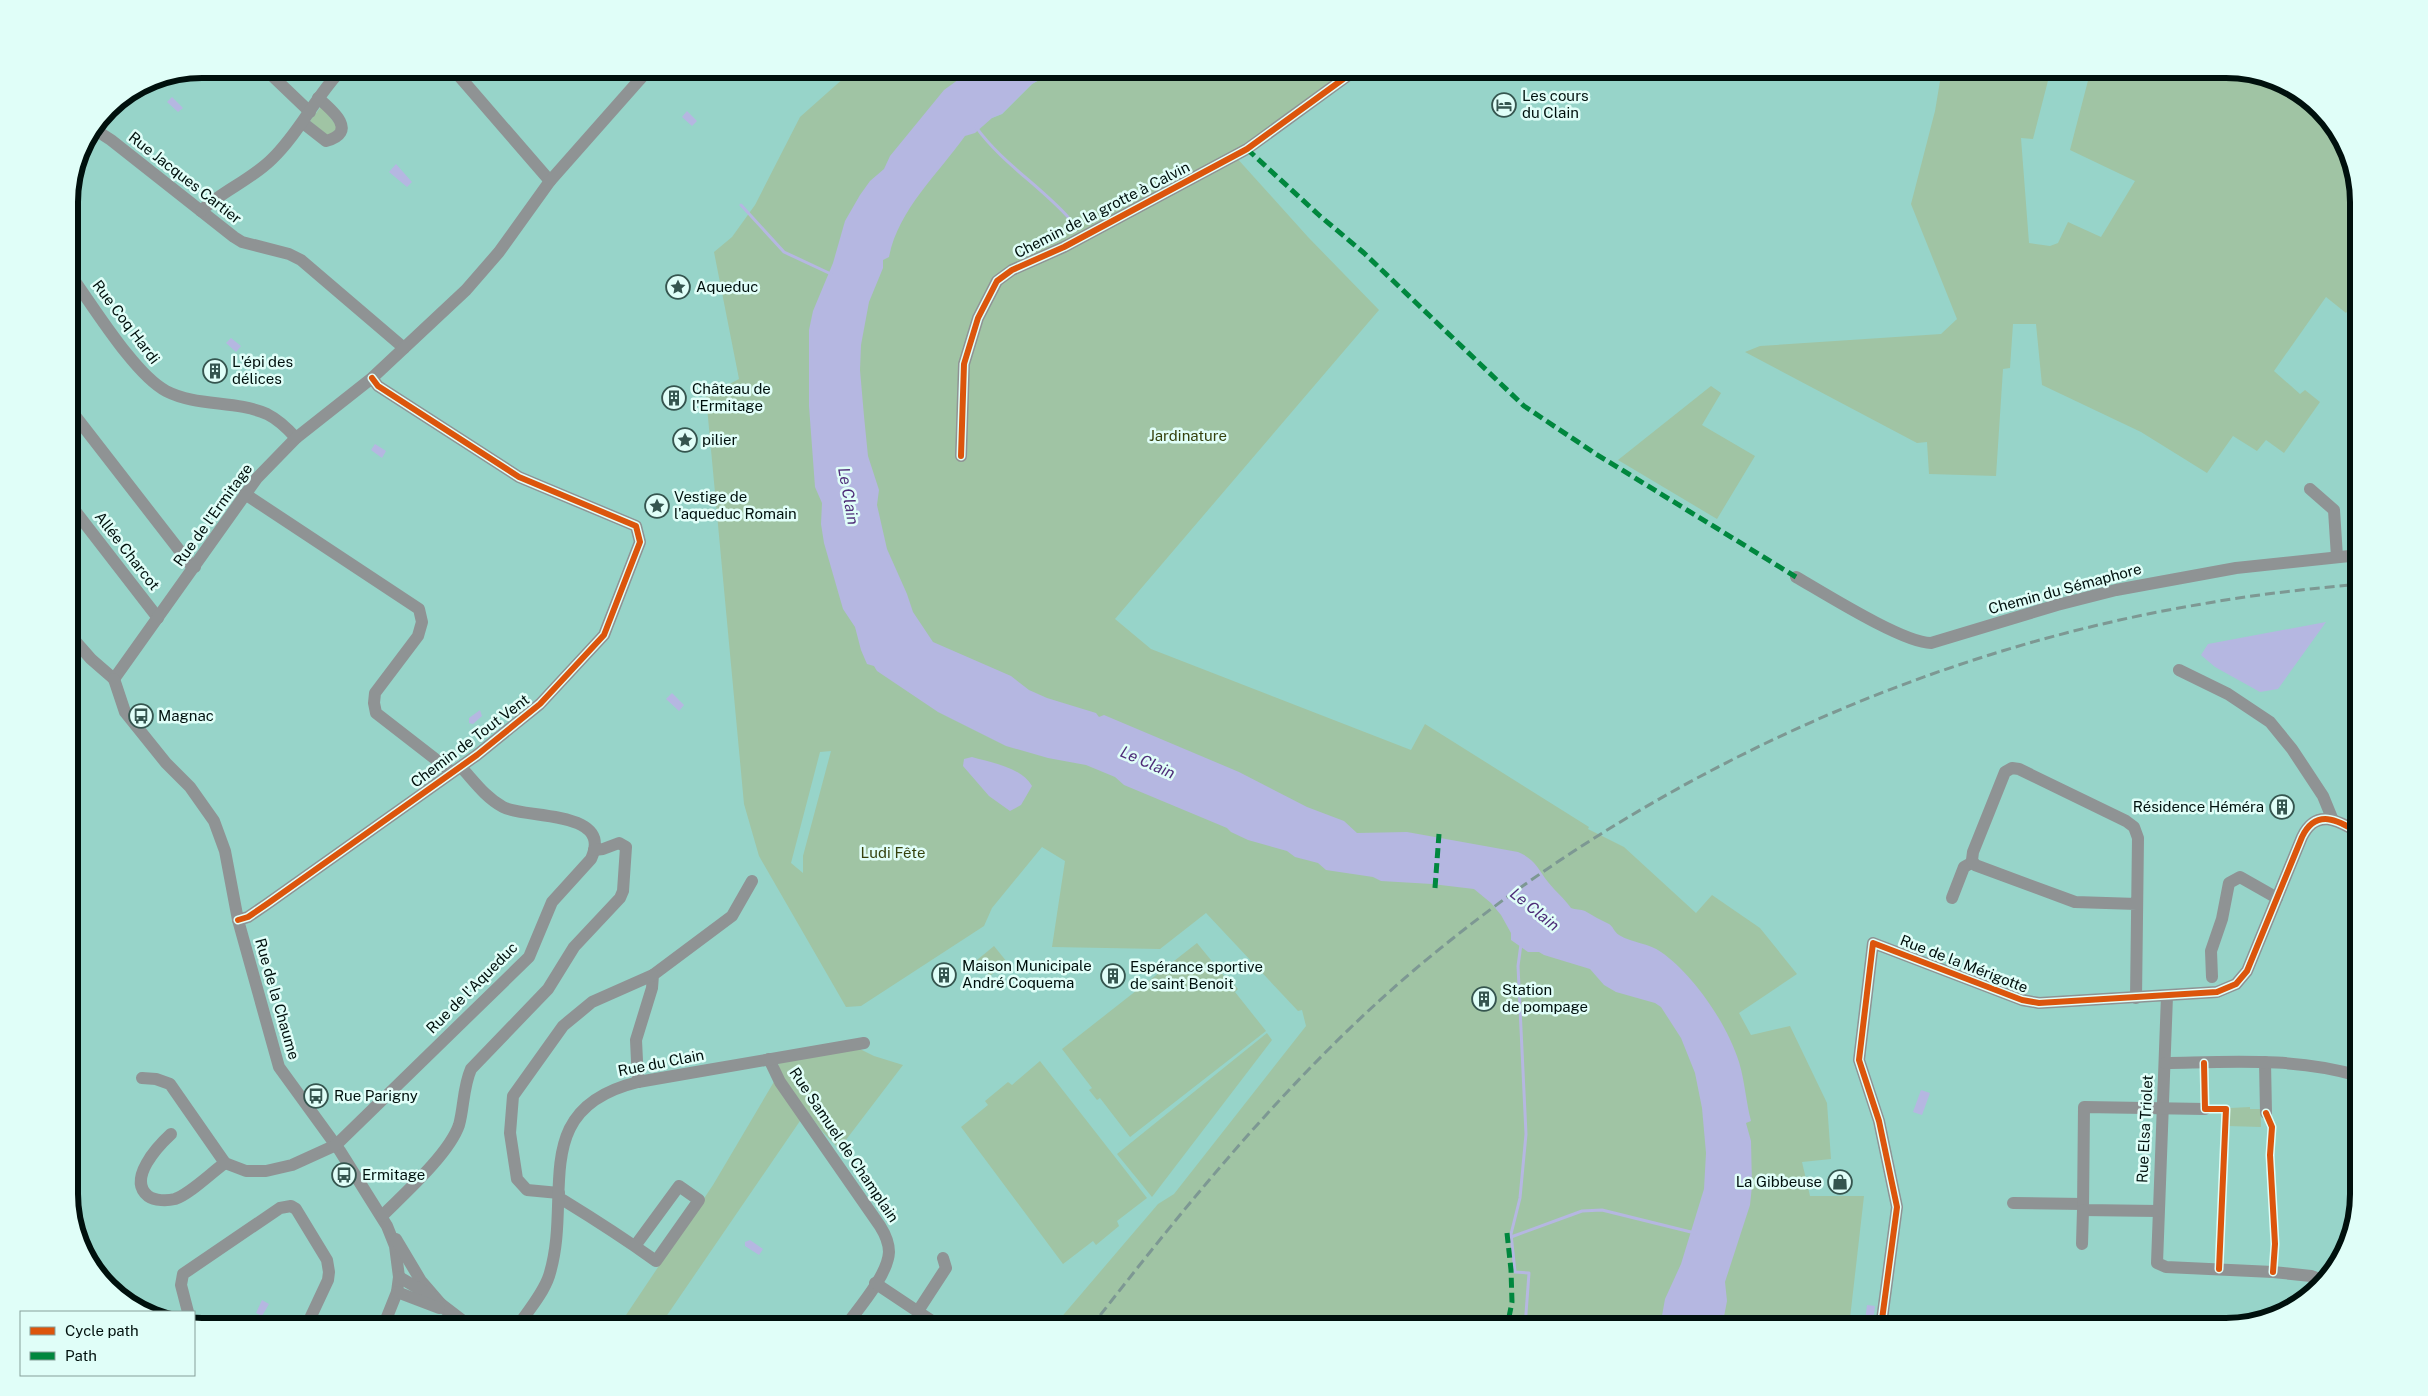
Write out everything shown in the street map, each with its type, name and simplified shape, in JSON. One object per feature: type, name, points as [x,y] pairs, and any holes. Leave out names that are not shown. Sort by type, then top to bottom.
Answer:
[{"type":"street","points":[[274,78],[310,112]]},
{"type":"street","points":[[201,211],[270,162],[302,123],[318,98],[335,78]]},
{"type":"street","points":[[461,78],[550,181]]},
{"type":"street","name":"Chemin de la grotte à Calvin","points":[[961,456],[964,364],[978,318],[997,281],[1012,270],[1064,247],[1248,149],[1345,78]]},
{"type":"street","name":"Rue de l'Ermitage","points":[[114,679],[195,567],[256,478],[296,438],[372,378],[466,290],[492,260],[550,181],[640,79]]},
{"type":"street","points":[[302,123],[326,141],[335,139],[340,132],[342,125],[340,119],[318,98]]},
{"type":"street","name":"Rue Jacques Cartier","points":[[98,132],[242,242],[289,254],[311,267],[404,348]]},
{"type":"street","name":"Rue Coq Hardi","points":[[78,285],[139,368],[154,383],[185,398],[266,414],[290,430],[296,438]]},
{"type":"street","name":"Chemin de Tout Vent","points":[[238,920],[261,908],[456,770],[540,704],[604,635],[640,542],[636,526],[519,477],[378,386],[372,378]]},
{"type":"street","points":[[78,420],[190,564],[195,567]]},
{"type":"street","points":[[2310,489],[2334,510],[2336,556]]},
{"type":"street","points":[[245,494],[419,610],[422,622],[418,636],[375,693],[374,703],[376,712],[456,770],[504,808],[580,823],[591,835],[594,850],[603,849],[619,842],[626,847],[628,852],[624,867],[623,891],[620,898],[574,947],[548,989],[471,1068],[466,1080],[459,1125],[449,1145],[384,1221],[421,1281],[446,1310]]},
{"type":"street","name":"Allée Charcot","points":[[78,516],[158,618]]},
{"type":"street","name":"Chemin du Sémaphore","points":[[1796,577],[1842,604],[1903,634],[1925,643],[1931,643],[2057,605],[2116,590],[2236,568],[2350,555]]},
{"type":"street","points":[[78,644],[91,659],[114,679]]},
{"type":"street","points":[[2178,670],[2228,694],[2270,722],[2287,742],[2324,796],[2332,818],[2350,828]]},
{"type":"street","name":"Rue de la Chaume","points":[[114,679],[125,712],[166,763],[190,787],[214,821],[227,859],[238,920],[279,1067],[336,1145],[384,1221],[395,1246],[399,1277],[398,1292],[387,1318]]},
{"type":"street","points":[[2136,998],[2138,838],[2134,827],[2126,820],[2019,769],[2008,769],[2003,776],[1973,852],[1973,862],[1978,868],[2075,902],[2137,904]]},
{"type":"street","name":"Rue de la Mérigotte","points":[[1882,1318],[1897,1208],[1879,1121],[1859,1060],[1873,943],[2031,1002],[2136,998],[2221,991],[2241,980],[2247,970],[2305,832],[2320,820],[2332,818]]},
{"type":"street","name":"Rue de l'Aqueduc","points":[[225,1163],[246,1171],[266,1171],[292,1165],[336,1145],[529,957],[552,902],[591,860],[594,850]]},
{"type":"street","points":[[1952,898],[1964,867],[1973,862]]},
{"type":"street","points":[[2212,977],[2211,951],[2222,919],[2229,883],[2240,877],[2277,898]]},
{"type":"street","points":[[635,1246],[679,1186],[699,1200],[656,1261],[562,1200],[559,1196],[527,1190],[517,1180],[510,1133],[513,1096],[563,1026],[592,1002],[653,975],[727,921],[738,909],[752,881]]},
{"type":"street","points":[[638,1082],[636,1040],[652,988],[653,975]]},
{"type":"street","name":"Rue Elsa Triolet","points":[[2167,996],[2157,1262],[2166,1267],[2273,1272],[2317,1278]]},
{"type":"street","name":"Rue du Clain","points":[[523,1318],[542,1291],[549,1277],[553,1258],[559,1196],[560,1152],[576,1116],[604,1094],[638,1082],[864,1043]]},
{"type":"street","name":"Rue Samuel de Champlain","points":[[769,1059],[780,1082],[885,1235],[889,1250],[887,1261],[875,1283],[851,1318]]},
{"type":"street","points":[[2265,1062],[2266,1114]]},
{"type":"street","points":[[2164,1063],[2204,1068],[2265,1062],[2326,1068],[2350,1074]]},
{"type":"street","points":[[142,1078],[156,1079],[170,1084],[225,1163],[178,1198],[165,1200],[152,1198],[147,1195],[142,1186],[142,1173],[160,1146],[171,1134]]},
{"type":"street","points":[[2082,1244],[2084,1107],[2162,1110],[2205,1109]]},
{"type":"street","points":[[2013,1203],[2158,1211]]},
{"type":"street","points":[[188,1311],[180,1285],[183,1274],[199,1261],[280,1208],[291,1206],[296,1210],[328,1260],[328,1280],[310,1318]]},
{"type":"street","points":[[918,1311],[946,1268],[943,1258]]},
{"type":"street","points":[[399,1277],[428,1294],[458,1318]]},
{"type":"street","points":[[875,1283],[928,1318]]},
{"type":"street","points":[[398,1292],[446,1310]]},
{"type":"green space","points":[[844,78],[961,78],[945,90],[992,118],[1002,114],[1032,84],[1043,78],[1344,78],[1235,156],[1308,237],[1379,310],[1115,619],[1151,649],[1411,750],[1425,724],[1589,827],[1588,829],[1624,847],[1696,913],[1712,895],[1760,928],[1797,974],[1739,1013],[1751,1035],[1790,1026],[1827,1103],[1831,1159],[1802,1162],[1810,1196],[1864,1196],[1850,1318],[1061,1318],[1158,1204],[1174,1194],[1306,1026],[1302,1010],[1298,1011],[1206,913],[1160,949],[1052,947],[1065,861],[1042,847],[992,908],[984,926],[861,1006],[846,1007],[759,856],[744,804],[706,396],[739,379],[714,252],[732,237],[755,205],[800,117]],"holes":[[[831,751],[803,856],[803,873],[791,863],[820,752]]]},
{"type":"green space","points":[[1940,78],[2049,78],[2033,139],[2021,138],[2029,243],[2050,246],[2058,243],[2068,222],[2101,237],[2135,181],[2070,150],[2089,78],[2243,79],[2274,87],[2295,98],[2308,108],[2330,133],[2338,147],[2348,177],[2350,193],[2350,308],[2346,313],[2326,297],[2274,371],[2300,394],[2305,390],[2320,402],[2284,453],[2266,440],[2257,451],[2233,436],[2207,473],[2141,432],[2042,385],[2036,324],[2013,324],[2010,368],[2003,369],[1996,476],[1929,474],[1927,442],[1917,443],[1745,352],[1760,346],[1941,334],[1957,319],[1911,204],[1935,111]]},
{"type":"green space","points":[[320,108],[323,108],[338,128],[328,136],[310,121]]},
{"type":"green space","points":[[1711,386],[1721,393],[1702,425],[1755,456],[1717,519],[1618,460]]},
{"type":"green space","points":[[1197,943],[1228,981],[1230,979],[1238,989],[1235,992],[1266,1031],[1130,1137],[1100,1098],[1097,1100],[1089,1090],[1092,1088],[1062,1049]]},
{"type":"green space","points":[[994,946],[1007,962],[990,976],[977,960]]},
{"type":"green space","points":[[1267,1033],[1272,1040],[1152,1197],[1117,1154]]},
{"type":"green space","points":[[860,1049],[874,1056],[903,1065],[839,1149],[821,1130],[780,1074],[778,1062]]},
{"type":"green space","points":[[1040,1061],[1147,1198],[1117,1221],[1119,1226],[1096,1245],[1093,1241],[1063,1264],[961,1127],[988,1105],[985,1101],[1008,1082],[1012,1085]]},
{"type":"green space","points":[[775,1080],[802,1118],[665,1318],[624,1318],[713,1185]]},
{"type":"green space","points":[[2250,1107],[2250,1109],[2261,1109],[2261,1127],[2228,1126],[2230,1108]]},
{"type":"water","name":"Le Clain","points":[[961,78],[1043,78],[1032,84],[1002,114],[992,118],[975,133],[965,136],[920,193],[901,224],[889,257],[883,260],[883,268],[869,302],[861,345],[860,370],[868,456],[879,490],[877,505],[887,549],[913,612],[933,642],[1011,676],[1029,690],[1047,698],[1096,713],[1099,717],[1104,715],[1239,772],[1307,807],[1344,821],[1357,833],[1407,832],[1518,852],[1532,861],[1571,908],[1585,911],[1610,925],[1619,935],[1656,949],[1673,962],[1708,1001],[1734,1047],[1743,1077],[1751,1121],[1746,1123],[1751,1141],[1752,1186],[1750,1205],[1725,1282],[1727,1301],[1724,1318],[1662,1318],[1665,1299],[1681,1264],[1704,1189],[1706,1153],[1702,1108],[1695,1073],[1681,1038],[1661,1007],[1655,1003],[1616,992],[1604,985],[1590,969],[1539,952],[1528,952],[1511,940],[1511,933],[1501,915],[1491,903],[1474,889],[1381,881],[1373,877],[1326,870],[1318,863],[1295,857],[1287,851],[1248,840],[1227,828],[1124,785],[1115,777],[1086,765],[1048,758],[1006,746],[938,712],[877,671],[874,666],[867,664],[855,627],[843,609],[824,543],[821,524],[822,503],[815,487],[809,406],[809,330],[813,311],[833,263],[845,221],[870,181],[884,169],[890,156],[944,90]]},
{"type":"water","points":[[172,97],[183,108],[178,112],[167,102]]},
{"type":"water","points":[[687,111],[697,121],[692,126],[682,117]]},
{"type":"water","points":[[396,164],[412,182],[407,187],[389,172]]},
{"type":"water","points":[[231,338],[241,346],[236,352],[226,343]]},
{"type":"water","points":[[375,444],[386,451],[382,458],[371,450]]},
{"type":"water","points":[[2326,622],[2278,689],[2260,692],[2215,667],[2201,655],[2208,644]]},
{"type":"water","points":[[672,693],[684,705],[679,711],[666,699]]},
{"type":"water","points":[[480,710],[482,716],[473,724],[469,723],[469,718]]},
{"type":"water","points":[[972,757],[1021,774],[1032,786],[1021,805],[1010,811],[989,796],[963,766],[964,759]]},
{"type":"water","points":[[1921,1090],[1930,1093],[1922,1115],[1913,1112]]},
{"type":"water","points":[[750,1240],[763,1249],[759,1255],[745,1246],[745,1242]]},
{"type":"water","points":[[262,1300],[269,1304],[262,1316],[256,1313]]},
{"type":"water","points":[[1867,1305],[1875,1306],[1874,1318],[1865,1318]]},
{"type":"waterway","points":[[976,127],[1008,162],[1068,217]]},
{"type":"waterway","points":[[741,205],[784,252],[831,274]]},
{"type":"waterway","points":[[1521,944],[1518,966],[1526,1134],[1520,1198],[1511,1234],[1515,1272],[1529,1273],[1526,1318]]},
{"type":"waterway","points":[[1511,1237],[1582,1211],[1602,1210],[1695,1233]]},
{"type":"railway","points":[[1098,1318],[1204,1186],[1243,1141],[1283,1096],[1368,1011],[1413,971],[1499,903],[1591,840],[1686,784],[1786,734],[1888,690],[1993,654],[2100,625],[2208,603],[2265,594],[2350,585]]},
{"type":"marked path","points":[[1247,149],[1320,216],[1364,253],[1524,406],[1596,454],[1796,577]]},
{"type":"marked path","points":[[1435,888],[1439,834]]},
{"type":"marked path","points":[[1507,1233],[1512,1302],[1509,1318]]},
{"type":"cycle path","points":[[961,456],[964,364],[978,318],[997,281],[1012,270],[1064,247],[1247,149],[1345,78]]},
{"type":"cycle path","points":[[238,920],[248,917],[267,904],[477,755],[540,704],[604,635],[640,542],[636,526],[519,477],[378,386],[372,378]]},
{"type":"cycle path","points":[[1882,1318],[1897,1207],[1879,1121],[1859,1060],[1873,943],[2022,1000],[2039,1003],[2217,992],[2236,984],[2247,971],[2302,837],[2308,828],[2314,822],[2328,819],[2350,828]]},
{"type":"cycle path","points":[[2204,1063],[2205,1109],[2226,1109],[2219,1269]]},
{"type":"cycle path","points":[[2266,1113],[2272,1127],[2270,1155],[2275,1244],[2273,1272]]},
{"type":"place","name":"Les cours du Clain","points":[[1504,105]]},
{"type":"place","name":"Aqueduc","points":[[678,287]]},
{"type":"place","name":"L'épi des délices","points":[[215,371]]},
{"type":"place","name":"Château de l'Ermitage","points":[[674,398]]},
{"type":"place","name":"pilier","points":[[685,440]]},
{"type":"place","name":"Vestige de l'aqueduc Romain","points":[[657,506]]},
{"type":"place","name":"Magnac","points":[[141,716]]},
{"type":"place","name":"Résidence Héméra","points":[[2282,807]]},
{"type":"place","name":"Maison Municipale André Coquema","points":[[944,975]]},
{"type":"place","name":"Espérance sportive de saint Benoit","points":[[1113,976]]},
{"type":"place","name":"Station de pompage","points":[[1484,999]]},
{"type":"place","name":"Rue Parigny","points":[[316,1096]]},
{"type":"place","name":"Ermitage","points":[[344,1175]]},
{"type":"place","name":"La Gibbeuse","points":[[1840,1182]]},
{"type":"park label","name":"Jardinature","points":[[1188,436]]},
{"type":"park label","name":"Ludi Fête","points":[[893,853]]}]
